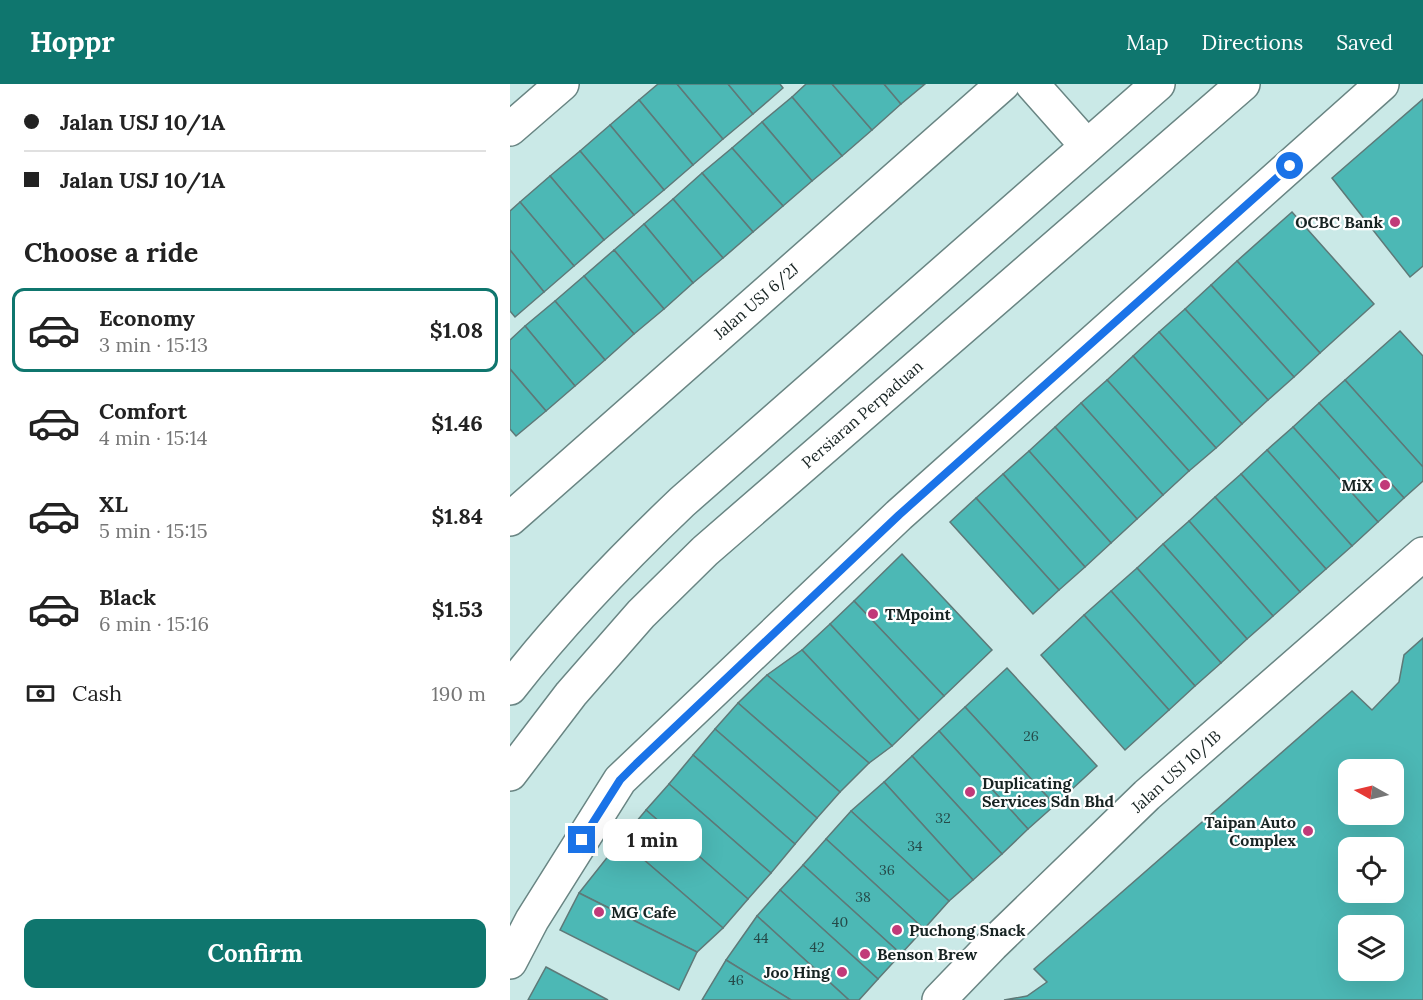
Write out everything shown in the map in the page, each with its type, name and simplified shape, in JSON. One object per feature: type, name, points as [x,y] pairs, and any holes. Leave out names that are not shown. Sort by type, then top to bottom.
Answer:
[{"type":"street","points":[[510,129],[562,84]]},
{"type":"street","name":"Jalan USJ 6/2J","points":[[510,519],[1003,84]]},
{"type":"street","points":[[1032,84],[1087,146]]},
{"type":"street","points":[[510,688],[578,606],[682,502],[1158,84]]},
{"type":"street","name":"Persiaran Perpaduan","points":[[510,774],[571,694],[641,614],[705,551],[1243,84]]},
{"type":"street","points":[[510,962],[532,920],[620,780],[899,515],[1382,84]]},
{"type":"street","name":"Jalan USJ 10/1B","points":[[939,1000],[992,945],[1147,795],[1423,554]]},
{"type":"building","points":[[658,84],[677,84],[723,139],[693,165],[639,100]]},
{"type":"building","points":[[677,84],[728,84],[753,114],[723,139]]},
{"type":"building","points":[[728,84],[780,84],[783,88],[753,114]]},
{"type":"building","points":[[806,84],[832,84],[872,130],[842,156],[792,97]]},
{"type":"building","points":[[832,84],[884,84],[901,104],[872,130]]},
{"type":"building","points":[[884,84],[925,84],[901,104]]},
{"type":"building","points":[[792,97],[842,156],[812,181],[762,122]]},
{"type":"building","name":"OCBC Bank","points":[[1423,99],[1423,266],[1410,277],[1332,178]]},
{"type":"building","points":[[639,100],[693,165],[664,190],[610,125]]},
{"type":"building","points":[[762,122],[812,181],[783,206],[732,148]]},
{"type":"building","points":[[610,125],[664,190],[634,215],[580,151]]},
{"type":"building","points":[[732,148],[783,206],[753,232],[702,173]]},
{"type":"building","points":[[580,151],[634,215],[604,240],[550,176]]},
{"type":"building","points":[[702,173],[753,232],[723,258],[673,199]]},
{"type":"building","points":[[550,176],[604,240],[574,266],[520,202]]},
{"type":"building","points":[[673,199],[723,258],[693,283],[644,224]]},
{"type":"building","points":[[520,202],[574,266],[544,292],[510,250],[510,211]]},
{"type":"building","points":[[1292,212],[1374,304],[1320,353],[1237,261]]},
{"type":"building","points":[[644,224],[693,283],[664,309],[614,250]]},
{"type":"building","points":[[510,250],[544,292],[515,317],[510,311]]},
{"type":"building","points":[[614,250],[664,309],[634,334],[584,276]]},
{"type":"building","points":[[1237,261],[1320,353],[1294,377],[1211,285]]},
{"type":"building","points":[[584,276],[634,334],[605,360],[555,301]]},
{"type":"building","points":[[1211,285],[1294,377],[1268,400],[1185,309]]},
{"type":"building","points":[[555,301],[605,360],[575,386],[525,326]]},
{"type":"building","points":[[1185,309],[1268,400],[1242,424],[1159,332]]},
{"type":"building","points":[[525,326],[575,386],[546,411],[510,369],[510,340]]},
{"type":"building","points":[[1400,331],[1423,356],[1423,467],[1345,380]]},
{"type":"building","points":[[1159,332],[1242,424],[1216,448],[1133,356]]},
{"type":"building","points":[[1133,356],[1216,448],[1189,471],[1107,380]]},
{"type":"building","points":[[510,369],[546,411],[516,436],[510,429]]},
{"type":"building","points":[[1107,380],[1189,471],[1163,495],[1081,403]]},
{"type":"building","points":[[1345,380],[1423,467],[1423,481],[1404,498],[1319,403]]},
{"type":"building","points":[[1081,403],[1163,495],[1137,519],[1055,427]]},
{"type":"building","points":[[1319,403],[1404,498],[1378,522],[1293,427]]},
{"type":"building","points":[[1055,427],[1137,519],[1111,543],[1029,451]]},
{"type":"building","points":[[1293,427],[1378,522],[1352,546],[1267,450]]},
{"type":"building","points":[[1267,450],[1352,546],[1326,569],[1241,474]]},
{"type":"building","points":[[1029,451],[1111,543],[1085,567],[1003,474]]},
{"type":"building","points":[[1003,474],[1085,567],[1059,590],[976,498]]},
{"type":"building","points":[[1241,474],[1326,569],[1300,592],[1215,497]]},
{"type":"building","points":[[1215,497],[1300,592],[1273,616],[1189,521]]},
{"type":"building","points":[[976,498],[1059,590],[1033,614],[950,522]]},
{"type":"building","points":[[1189,521],[1273,616],[1247,639],[1163,544]]},
{"type":"building","points":[[1163,544],[1247,639],[1221,663],[1137,568]]},
{"type":"building","points":[[902,554],[992,650],[944,696],[854,601]]},
{"type":"building","points":[[1137,568],[1221,663],[1195,686],[1111,591]]},
{"type":"building","points":[[1111,591],[1195,686],[1169,710],[1084,615]]},
{"type":"building","points":[[854,601],[944,696],[919,720],[830,624]]},
{"type":"building","points":[[1084,615],[1169,710],[1125,750],[1041,655]]},
{"type":"building","points":[[830,624],[919,720],[892,746],[802,650]]},
{"type":"building","name":"Taipan Auto Complex","points":[[1423,638],[1423,1000],[1004,1000],[1027,996],[1047,982],[1034,969],[1352,691],[1372,710],[1399,682],[1404,655]]},
{"type":"building","points":[[802,650],[892,746],[869,763],[767,675]]},
{"type":"building","points":[[1007,668],[1097,766],[1055,805],[965,707]]},
{"type":"building","points":[[767,675],[869,763],[840,792],[738,703]]},
{"type":"building","points":[[738,703],[840,792],[817,818],[715,729]]},
{"type":"building","points":[[965,707],[1055,805],[1028,829],[939,731]]},
{"type":"building","points":[[715,729],[817,818],[795,844],[693,755]]},
{"type":"building","name":"Duplicating Services Sdn Bhd","points":[[939,731],[1028,829],[1002,854],[912,756]]},
{"type":"building","points":[[693,755],[795,844],[771,873],[669,784]]},
{"type":"building","points":[[912,756],[1002,854],[973,880],[884,782]]},
{"type":"building","points":[[884,782],[973,880],[949,901],[851,811]]},
{"type":"building","points":[[669,784],[771,873],[748,899],[646,810]]},
{"type":"building","points":[[646,810],[748,899],[723,928],[621,840]]},
{"type":"building","points":[[851,811],[949,901],[924,929],[826,839]]},
{"type":"building","points":[[826,839],[924,929],[901,954],[803,865]]},
{"type":"building","points":[[621,840],[723,928],[697,952],[579,893]]},
{"type":"building","points":[[803,865],[901,954],[878,979],[780,890]]},
{"type":"building","points":[[780,890],[878,979],[859,1000],[849,1000],[757,916]]},
{"type":"building","points":[[579,893],[697,952],[679,990],[560,930]]},
{"type":"building","points":[[757,916],[849,1000],[791,1000],[726,960]]},
{"type":"building","points":[[726,960],[791,1000],[702,1000]]},
{"type":"building","points":[[546,967],[608,1000],[528,1000]]},
{"type":"place","name":"OCBC Bank","points":[[1395,222]]},
{"type":"place","name":"MiX","points":[[1385,485]]},
{"type":"place","name":"TMpoint","points":[[873,614]]},
{"type":"place","name":"Duplicating Services Sdn Bhd","points":[[970,792]]},
{"type":"place","name":"Taipan Auto Complex","points":[[1308,831]]},
{"type":"place","name":"MG Cafe","points":[[599,912]]},
{"type":"place","name":"Puchong Snack","points":[[897,930]]},
{"type":"place","name":"Benson Brew","points":[[865,954]]},
{"type":"place","name":"Joo Hing","points":[[842,972]]},
{"type":"route","points":[[582,840],[620,780],[636,764],[899,515],[1290,166]]}]
